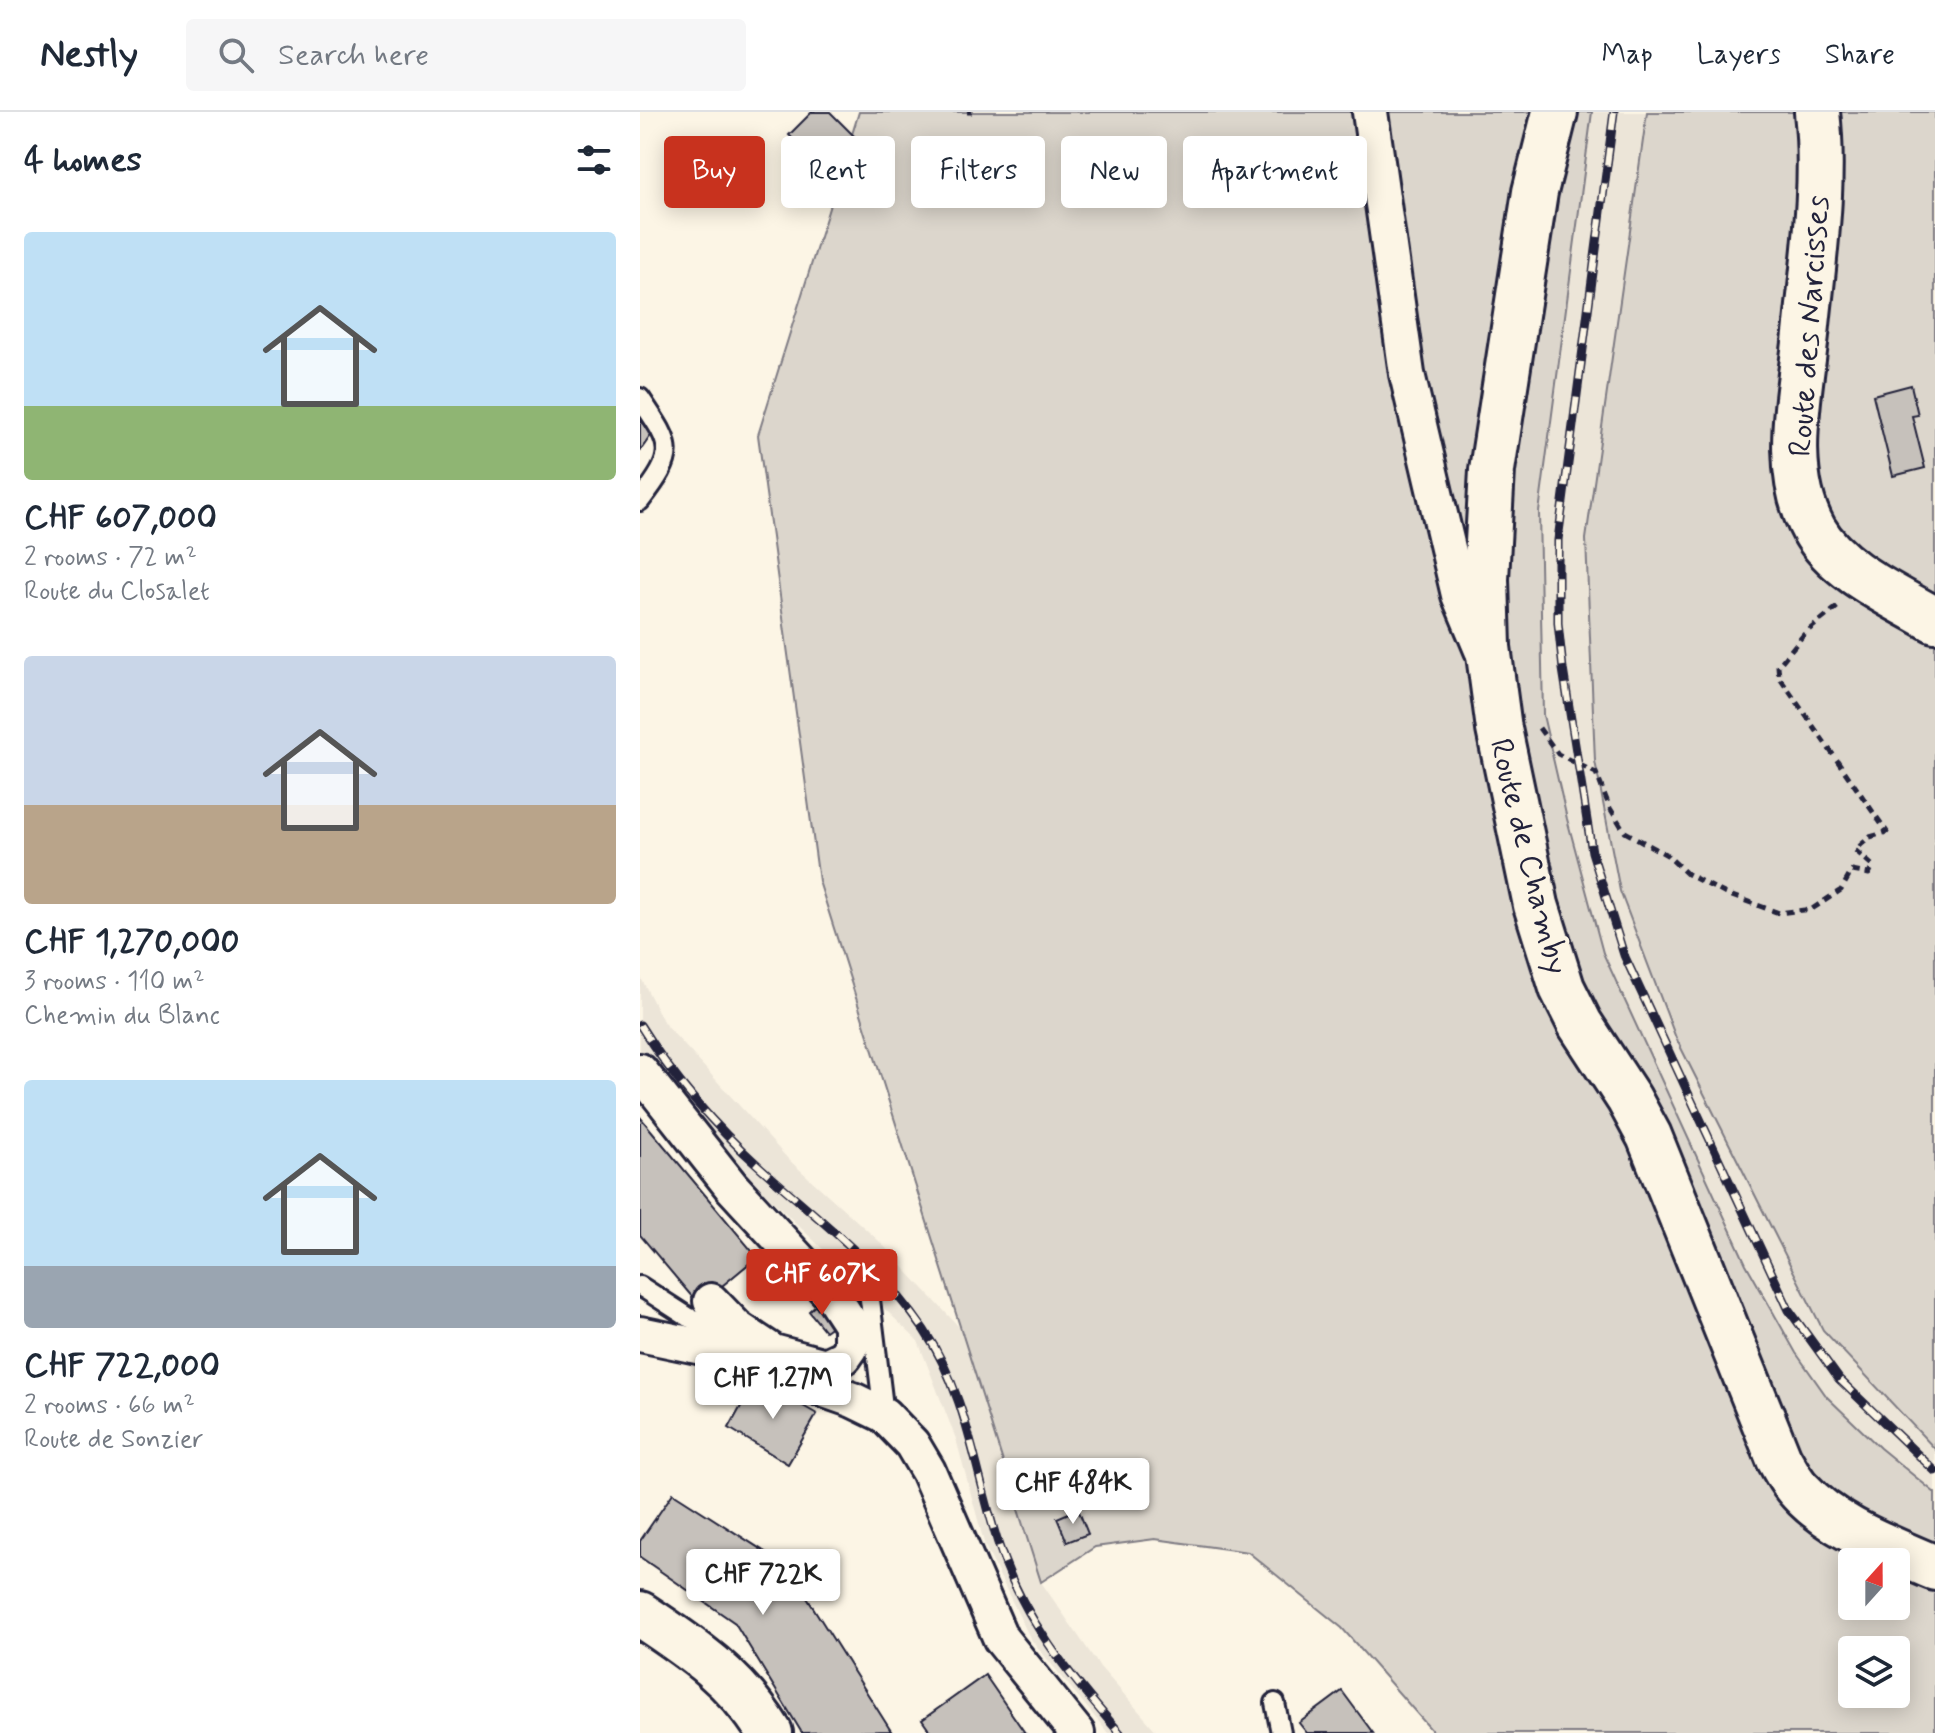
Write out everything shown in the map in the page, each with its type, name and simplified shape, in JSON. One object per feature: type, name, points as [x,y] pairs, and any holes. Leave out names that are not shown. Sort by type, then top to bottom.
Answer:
[{"type":"street","points":[[1370,112],[1407,374],[1459,595],[1490,670]]},
{"type":"street","name":"Route de Chamby","points":[[1555,112],[1535,192],[1492,470],[1486,579],[1490,670],[1536,905],[1562,988],[1580,1024],[1649,1136],[1779,1459],[1799,1490],[1819,1507],[1844,1524],[1935,1568]]},
{"type":"street","name":"Route des Narcisses","points":[[1817,112],[1818,200],[1796,450],[1803,503],[1814,530],[1830,550],[1858,573],[1935,620]]},
{"type":"street","points":[[640,1071],[731,1186],[843,1310],[854,1335],[844,1357],[835,1364],[817,1366],[773,1352],[737,1328],[711,1301]]},
{"type":"street","points":[[640,1334],[702,1347],[853,1400],[884,1415]]},
{"type":"street","points":[[844,1357],[884,1415],[912,1444],[928,1471],[1001,1639],[1077,1733]]},
{"type":"street","points":[[640,1614],[694,1649],[748,1698],[770,1733]]},
{"type":"lane","points":[[640,398],[666,437],[667,455],[661,474],[640,501]]},
{"type":"lane","points":[[868,1283],[884,1415]]},
{"type":"lane","points":[[640,1286],[688,1317],[773,1352]]},
{"type":"lane","points":[[1275,1703],[1281,1733]]},
{"type":"path","points":[[1538,725],[1558,754],[1596,773],[1610,808],[1625,832],[1667,855],[1687,874],[1724,893],[1779,913],[1812,909],[1841,890],[1852,871],[1869,874],[1873,866],[1855,850],[1870,837],[1887,832],[1779,677],[1778,666],[1805,633],[1848,598]]},
{"type":"shaded area","points":[[859,112],[1592,112],[1539,512],[1543,715],[1603,953],[1746,1264],[1796,1353],[1827,1397],[1880,1448],[1935,1493],[1935,1733],[1434,1733],[1342,1628],[1248,1552],[1155,1539],[1095,1547],[1041,1582],[819,881],[758,435],[829,208],[895,208],[895,136],[851,136]]},
{"type":"shaded area","points":[[1592,112],[1647,112],[1586,539],[1595,761],[1620,891],[1676,1038],[1823,1330],[1935,1449],[1935,1493],[1880,1448],[1827,1397],[1797,1353],[1746,1264],[1603,953],[1567,819],[1543,715],[1539,512]]},
{"type":"shaded area","points":[[1647,112],[1935,112],[1935,1449],[1823,1330],[1676,1038],[1620,891],[1595,761],[1586,539]]},
{"type":"shaded area","points":[[640,976],[664,1023],[789,1160],[879,1241],[960,1328],[1041,1582],[1100,1667],[1158,1733],[1108,1733],[1030,1638],[985,1546],[956,1439],[918,1341],[715,1145],[640,1052]]},
{"type":"building","points":[[812,112],[830,112],[854,136],[790,136]]},
{"type":"building","points":[[1911,385],[1918,415],[1912,416],[1925,468],[1893,476],[1873,395]]},
{"type":"building","points":[[640,421],[654,431],[640,451]]},
{"type":"building","points":[[640,1117],[757,1257],[699,1305],[640,1235]]},
{"type":"building","points":[[819,1302],[836,1323],[825,1331],[809,1311]]},
{"type":"building","points":[[756,1379],[817,1414],[788,1464],[729,1428]]},
{"type":"building","points":[[673,1493],[787,1566],[891,1731],[802,1733],[735,1623],[640,1557],[640,1541]]},
{"type":"building","points":[[1078,1509],[1088,1534],[1067,1542],[1057,1518]]},
{"type":"building","points":[[985,1675],[1025,1733],[931,1733],[922,1720]]},
{"type":"building","points":[[1342,1691],[1373,1733],[1307,1733],[1299,1723]]},
{"type":"railway","points":[[1614,112],[1558,540],[1558,623],[1563,669],[1592,852],[1624,955],[1789,1310],[1839,1379],[1935,1471]]},
{"type":"railway","points":[[640,1025],[666,1064],[711,1119],[868,1264],[924,1330],[939,1355],[961,1408],[999,1546],[1021,1598],[1066,1668],[1120,1733]]}]
